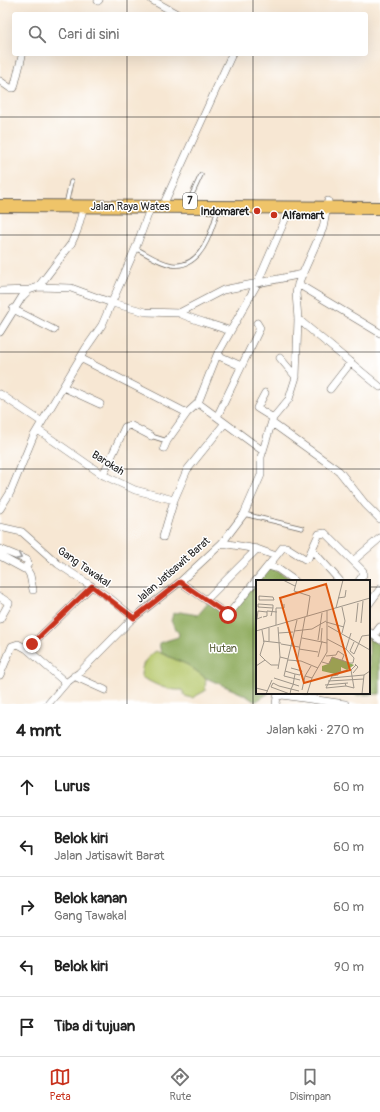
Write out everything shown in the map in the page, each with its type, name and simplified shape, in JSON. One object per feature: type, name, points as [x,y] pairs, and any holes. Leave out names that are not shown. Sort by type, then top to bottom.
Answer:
[{"type":"highway","name":"Jalan Raya Wates","points":[[0,200],[189,201],[328,204],[380,208]]},
{"type":"highway","name":"Jalan Raya Wates","points":[[0,206],[218,206],[290,208],[328,204],[380,202]]},
{"type":"street","points":[[152,0],[173,12]]},
{"type":"street","points":[[0,82],[10,88],[14,88],[22,56]]},
{"type":"street","points":[[165,201],[231,56]]},
{"type":"street","name":"Jalan Jatisawit Barat","points":[[48,704],[66,683],[134,618],[180,582],[222,543],[244,514],[261,475],[263,451],[273,420],[289,399],[296,377],[298,320],[296,293],[298,284],[317,244],[328,204]]},
{"type":"street","points":[[38,287],[71,244],[77,231],[84,206]]},
{"type":"street","points":[[0,509],[10,493],[42,422],[80,358],[102,325],[151,206]]},
{"type":"street","points":[[165,445],[187,413],[198,404],[217,354],[257,284],[290,208]]},
{"type":"street","points":[[178,313],[223,290],[303,274]]},
{"type":"street","points":[[298,284],[380,333]]},
{"type":"street","points":[[0,291],[29,290],[38,287],[71,288],[112,303],[146,312],[178,313],[199,322],[210,322],[230,331]]},
{"type":"street","points":[[0,332],[13,309],[29,290]]},
{"type":"street","points":[[13,309],[54,330]]},
{"type":"street","points":[[298,320],[380,387]]},
{"type":"street","points":[[217,417],[260,328],[257,323]]},
{"type":"street","points":[[217,354],[241,366]]},
{"type":"street","points":[[80,358],[187,413]]},
{"type":"street","points":[[280,358],[296,377]]},
{"type":"street","points":[[330,389],[351,362]]},
{"type":"street","points":[[63,387],[100,404]]},
{"type":"street","points":[[265,393],[257,408],[338,470],[366,505],[380,519]]},
{"type":"street","points":[[0,394],[42,422]]},
{"type":"street","points":[[198,404],[263,451]]},
{"type":"street","points":[[163,537],[174,500],[187,470],[225,423]]},
{"type":"street","points":[[103,475],[125,427],[130,425],[151,436]]},
{"type":"street","name":"Barokah","points":[[38,430],[103,475],[135,490],[174,500]]},
{"type":"street","name":"Gang Tawakal","points":[[0,527],[22,532],[58,564],[92,586],[134,618]]},
{"type":"street","points":[[257,580],[283,547],[286,547],[305,559],[312,550],[320,534],[325,533],[364,573],[360,580]]},
{"type":"street","points":[[353,561],[380,538]]},
{"type":"street","points":[[222,543],[257,549],[276,556]]},
{"type":"street","points":[[0,549],[27,561],[28,564],[26,568]]},
{"type":"street","points":[[206,600],[257,549]]},
{"type":"street","points":[[312,550],[339,580]]},
{"type":"street","points":[[0,556],[26,568],[30,575],[33,590]]},
{"type":"street","points":[[268,566],[278,568],[294,580]]},
{"type":"street","points":[[180,582],[226,615],[229,614],[256,581]]},
{"type":"street","points":[[27,648],[92,586]]},
{"type":"street","points":[[370,603],[380,589]]},
{"type":"street","points":[[0,597],[8,603],[0,619]]},
{"type":"street","points":[[380,627],[371,634],[380,640]]},
{"type":"street","points":[[0,674],[12,646],[18,644],[27,648],[66,683]]},
{"type":"street","points":[[74,676],[105,690]]},
{"type":"street","points":[[276,704],[278,697],[282,695],[342,704]]},
{"type":"lane","points":[[189,201],[201,175]]},
{"type":"lane","points":[[67,200],[71,182]]},
{"type":"lane","points":[[135,248],[165,263],[174,265],[185,263],[194,257],[206,244],[218,206]]},
{"type":"lane","points":[[151,436],[165,445]]},
{"type":"lane","points":[[244,514],[302,528]]},
{"type":"green space","name":"Hutan","points":[[268,566],[293,580],[256,580]]},
{"type":"green space","name":"Hutan","points":[[256,580],[256,694],[267,694],[255,702],[245,695],[206,678],[188,665],[161,653],[159,643],[178,637],[179,634],[171,621],[173,614],[180,612],[198,615],[209,602],[226,615]]},
{"type":"green space","points":[[370,633],[380,640],[380,694],[356,695],[354,694],[370,694]]},
{"type":"green space","points":[[156,651],[188,665],[206,678],[205,691],[192,698],[185,696],[182,690],[166,688],[141,677],[142,668],[145,662],[149,656]]},
{"type":"place","name":"Indomaret","points":[[257,211]]},
{"type":"place","name":"Alfamart","points":[[274,215]]},
{"type":"route","points":[[32,644],[62,613],[92,586],[134,618],[180,582],[228,615]]}]
